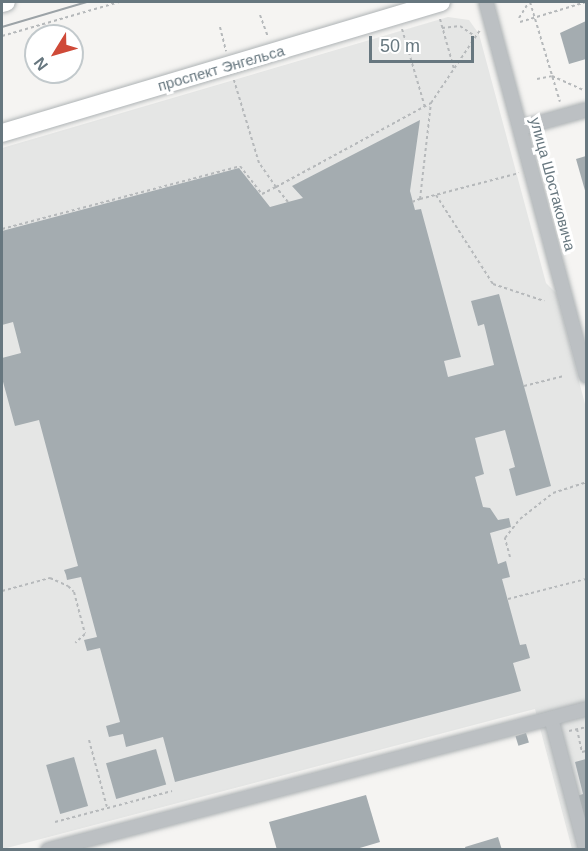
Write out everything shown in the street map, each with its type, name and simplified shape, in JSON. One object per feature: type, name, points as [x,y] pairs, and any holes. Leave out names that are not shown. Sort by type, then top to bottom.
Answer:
[{"type":"main road","points":[[2,3],[6,2]]},
{"type":"main road","name":"проспект Энгельса","points":[[2,133],[440,8]]},
{"type":"street","name":"улица Шостаковича","points":[[486,2],[586,376]]},
{"type":"street","points":[[521,128],[586,110]]},
{"type":"street","points":[[48,849],[586,709]]},
{"type":"street","points":[[551,718],[586,849]]},
{"type":"path","points":[[2,36],[119,2]]},
{"type":"path","points":[[519,18],[530,2]]},
{"type":"path","points":[[530,2],[565,116]]},
{"type":"path","points":[[520,22],[586,2]]},
{"type":"path","points":[[440,8],[442,28],[454,69]]},
{"type":"path","points":[[260,15],[267,37],[278,34]]},
{"type":"path","points":[[401,25],[425,107]]},
{"type":"path","points":[[442,28],[460,26],[476,36]]},
{"type":"path","points":[[220,27],[227,53]]},
{"type":"path","points":[[2,229],[240,166],[262,194],[431,103],[481,29]]},
{"type":"path","points":[[233,75],[259,163],[288,202]]},
{"type":"path","points":[[537,79],[552,76],[586,92]]},
{"type":"path","points":[[420,199],[431,103]]},
{"type":"path","points":[[412,202],[519,173]]},
{"type":"path","points":[[436,195],[493,284],[544,301]]},
{"type":"path","points":[[524,386],[564,376]]},
{"type":"path","points":[[510,557],[505,538],[520,519],[553,493],[586,482]]},
{"type":"path","points":[[2,591],[50,578],[68,586],[74,592],[85,634],[75,643]]},
{"type":"path","points":[[508,599],[586,579]]},
{"type":"path","points":[[556,735],[586,727]]},
{"type":"path","points":[[577,729],[582,752],[586,751]]},
{"type":"path","points":[[88,740],[107,808]]},
{"type":"path","points":[[55,822],[172,791]]},
{"type":"shaded area","points":[[448,17],[469,20],[479,34],[546,283],[556,293],[586,408],[586,849],[572,849],[535,709],[3,849],[2,148]]},
{"type":"building","points":[[586,21],[586,59],[569,64],[560,33]]},
{"type":"building","points":[[420,120],[410,191],[415,210],[421,209],[461,357],[444,361],[448,377],[494,365],[484,324],[478,326],[471,301],[499,294],[551,486],[516,496],[509,469],[515,467],[505,430],[475,438],[484,474],[475,477],[483,507],[490,508],[498,520],[509,518],[511,527],[490,533],[498,564],[506,561],[510,577],[502,579],[520,645],[526,644],[530,658],[513,663],[521,691],[175,782],[163,737],[126,747],[123,734],[109,737],[106,726],[120,722],[100,648],[87,651],[84,640],[97,637],[81,577],[67,580],[64,570],[78,566],[39,420],[15,426],[2,378],[2,358],[21,353],[13,322],[2,325],[2,231],[239,168],[270,207],[303,198],[292,186]]},
{"type":"building","points":[[586,156],[586,194],[576,159]]},
{"type":"building","points":[[526,733],[529,743],[518,746],[515,736]]},
{"type":"building","points":[[156,749],[166,785],[116,799],[106,763]]},
{"type":"building","points":[[74,757],[88,806],[60,814],[46,765]]},
{"type":"building","points":[[586,759],[586,829],[577,796],[583,794],[575,762]]},
{"type":"building","points":[[366,795],[380,842],[353,850],[277,850],[269,822]]},
{"type":"building","points":[[498,837],[502,850],[466,850],[465,847]]},
{"type":"tram line","points":[[2,27],[87,2]]}]
